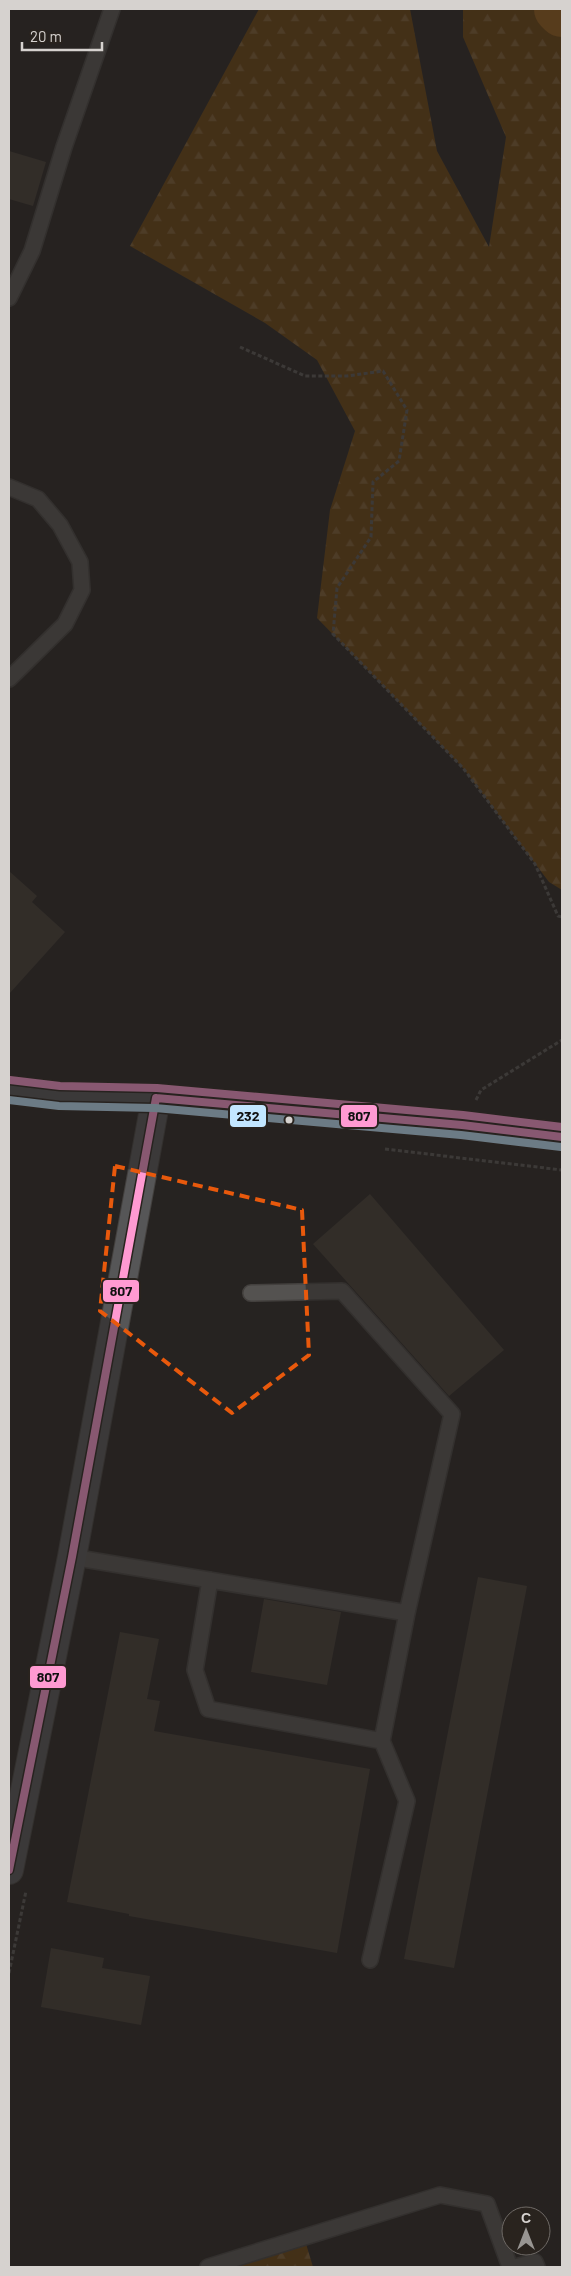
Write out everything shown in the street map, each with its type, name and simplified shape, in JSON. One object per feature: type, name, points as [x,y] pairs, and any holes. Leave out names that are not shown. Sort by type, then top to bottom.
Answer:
[{"type":"street","points":[[9,1090],[59,1096],[156,1098],[462,1125],[562,1137]]},
{"type":"street","points":[[9,1870],[72,1557],[156,1098]]},
{"type":"lane","points":[[9,298],[32,251],[64,147],[112,9]]},
{"type":"lane","points":[[9,487],[38,499],[60,525],[80,562],[82,590],[65,624],[9,679]]},
{"type":"lane","points":[[251,1293],[342,1291],[452,1414],[407,1614],[382,1741],[407,1801],[370,1960]]},
{"type":"lane","points":[[72,1557],[407,1614]]},
{"type":"lane","points":[[210,1580],[195,1670],[208,1709],[382,1741]]},
{"type":"lane","points":[[208,2267],[440,2195],[487,2204],[510,2267]]},
{"type":"lane","points":[[515,2267],[535,2262],[537,2267]]},
{"type":"path","points":[[240,347],[305,376],[347,376],[384,371],[407,410],[398,461],[373,482],[371,537],[337,588],[333,634],[463,768],[536,864],[558,916],[562,918]]},
{"type":"path","points":[[462,1125],[481,1090],[562,1040]]},
{"type":"path","points":[[386,1149],[562,1170]]},
{"type":"highlighted area","points":[[115,1166],[302,1210],[309,1355],[232,1413],[100,1311]]},
{"type":"green space","points":[[259,9],[410,9],[437,151],[489,247],[506,137],[463,37],[463,9],[562,9],[562,890],[549,882],[463,768],[317,618],[330,510],[355,431],[317,360],[265,323],[130,246]]},
{"type":"green space","points":[[304,2237],[313,2267],[208,2267]]},
{"type":"building","points":[[9,151],[46,162],[33,206],[9,199]]},
{"type":"building","points":[[9,871],[37,896],[32,902],[65,932],[9,994]]},
{"type":"building","points":[[370,1194],[504,1350],[449,1396],[313,1244]]},
{"type":"building","points":[[478,1577],[527,1586],[454,1968],[404,1959]]},
{"type":"building","points":[[264,1599],[341,1612],[327,1685],[251,1672]]},
{"type":"building","points":[[120,1632],[159,1639],[147,1699],[160,1701],[154,1731],[370,1769],[337,1953],[129,1916],[129,1914],[67,1902]]},
{"type":"building","points":[[51,1948],[104,1958],[102,1968],[150,1976],[141,2025],[41,2007]]},
{"type":"waterway","points":[[558,9],[562,13]]},
{"type":"transit line","points":[[10,1080],[60,1086],[157,1088],[463,1115],[562,1127]]},
{"type":"transit line","name":"807","points":[[156,1098],[462,1125],[562,1137]]},
{"type":"transit line","name":"807","points":[[9,1870],[72,1557],[156,1098]]},
{"type":"transit line","name":"232","points":[[9,1100],[59,1106],[155,1108],[461,1135],[561,1147]]}]
